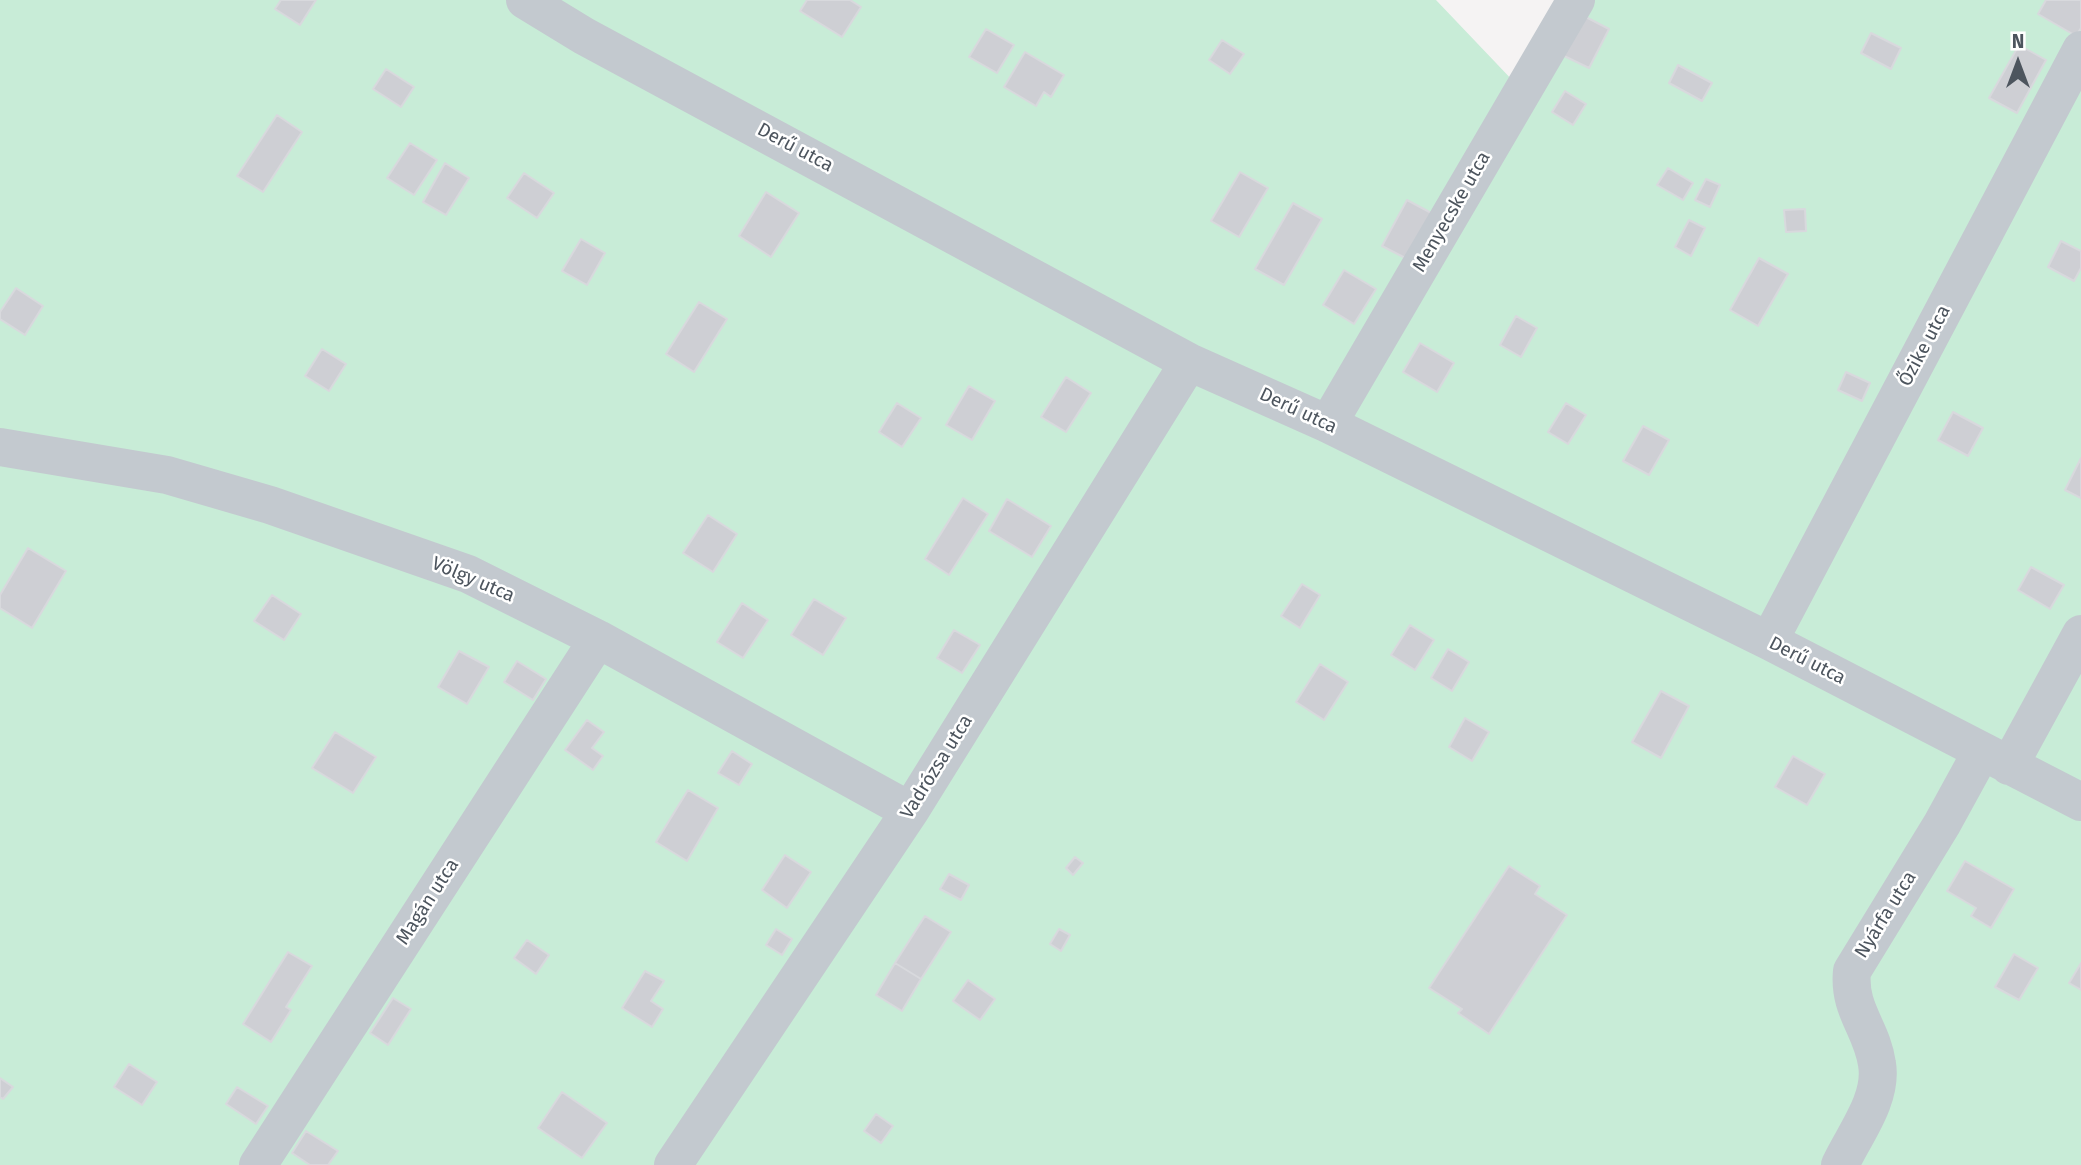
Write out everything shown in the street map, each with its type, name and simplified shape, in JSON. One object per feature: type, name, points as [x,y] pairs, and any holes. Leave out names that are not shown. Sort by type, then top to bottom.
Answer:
[{"type":"street","name":"Derű utca","points":[[525,0],[584,36],[1189,362],[1328,424],[1769,641],[2081,802]]},
{"type":"street","name":"Menyecske utca","points":[[1328,424],[1576,0]]},
{"type":"street","name":"Őzike utca","points":[[1769,641],[2081,50]]},
{"type":"street","name":"Vadrózsa utca","points":[[673,1165],[910,810],[1189,362]]},
{"type":"street","name":"Völgy utca","points":[[0,447],[167,475],[270,505],[468,574],[598,639],[910,810]]},
{"type":"street","name":"Nyárfa utca","points":[[1840,1165],[1872,1102],[1878,1065],[1853,1004],[1852,971],[1862,950],[1881,926],[1942,824],[1995,759],[2081,634]]},
{"type":"street","name":"Magán utca","points":[[258,1165],[598,639]]},
{"type":"green space","points":[[0,0],[1436,0],[1516,84],[1562,0],[2081,0],[2081,1165],[0,1165]]},
{"type":"building","points":[[281,0],[316,0],[300,25],[275,9]]},
{"type":"building","points":[[807,0],[850,0],[861,7],[842,37],[800,11]]},
{"type":"building","points":[[2046,0],[2081,0],[2081,28],[2076,36],[2038,14]]},
{"type":"building","points":[[1580,14],[1609,29],[1589,68],[1560,54]]},
{"type":"building","points":[[986,29],[1014,45],[997,73],[969,57]]},
{"type":"building","points":[[1871,33],[1901,48],[1891,69],[1861,53]]},
{"type":"building","points":[[1222,40],[1244,54],[1230,74],[1209,60]]},
{"type":"building","points":[[2019,45],[2046,60],[2017,113],[1989,98]]},
{"type":"building","points":[[1025,52],[1064,75],[1051,97],[1044,92],[1036,106],[1004,87]]},
{"type":"building","points":[[1678,65],[1712,83],[1702,101],[1669,83]]},
{"type":"building","points":[[386,69],[414,87],[401,107],[373,89]]},
{"type":"building","points":[[1565,91],[1586,104],[1573,125],[1552,112]]},
{"type":"building","points":[[277,115],[302,132],[263,192],[237,176]]},
{"type":"building","points":[[410,143],[437,160],[414,195],[387,178]]},
{"type":"building","points":[[445,163],[469,178],[446,215],[423,202]]},
{"type":"building","points":[[1668,168],[1693,183],[1683,200],[1657,185]]},
{"type":"building","points":[[1240,172],[1268,188],[1239,237],[1211,221]]},
{"type":"building","points":[[524,173],[554,193],[537,218],[507,198]]},
{"type":"building","points":[[1706,179],[1720,185],[1710,207],[1695,200]]},
{"type":"building","points":[[766,192],[799,213],[771,257],[739,236]]},
{"type":"building","points":[[1407,200],[1437,216],[1413,262],[1382,246]]},
{"type":"building","points":[[1293,203],[1322,219],[1284,285],[1255,269]]},
{"type":"building","points":[[1805,209],[1806,231],[1786,232],[1784,210]]},
{"type":"building","points":[[1689,220],[1705,228],[1691,256],[1675,247]]},
{"type":"building","points":[[581,239],[605,253],[587,285],[562,271]]},
{"type":"building","points":[[2061,241],[2081,251],[2081,268],[2074,281],[2048,267]]},
{"type":"building","points":[[1759,258],[1788,274],[1758,326],[1730,310]]},
{"type":"building","points":[[1344,270],[1376,289],[1354,324],[1323,305]]},
{"type":"building","points":[[16,288],[43,306],[25,335],[0,319],[0,312]]},
{"type":"building","points":[[699,302],[727,319],[694,372],[666,354]]},
{"type":"building","points":[[1516,316],[1537,328],[1521,357],[1500,345]]},
{"type":"building","points":[[1420,343],[1454,363],[1437,392],[1403,372]]},
{"type":"building","points":[[322,349],[346,364],[329,391],[305,376]]},
{"type":"building","points":[[1846,372],[1870,383],[1862,401],[1838,390]]},
{"type":"building","points":[[1066,377],[1091,393],[1066,432],[1041,417]]},
{"type":"building","points":[[969,386],[995,401],[972,440],[946,425]]},
{"type":"building","points":[[897,403],[921,418],[902,447],[879,432]]},
{"type":"building","points":[[1566,403],[1586,415],[1568,444],[1548,432]]},
{"type":"building","points":[[1953,412],[1983,428],[1968,456],[1938,440]]},
{"type":"building","points":[[1643,426],[1669,440],[1649,475],[1623,461]]},
{"type":"building","points":[[2081,458],[2081,498],[2065,490]]},
{"type":"building","points":[[963,498],[988,514],[949,575],[925,559]]},
{"type":"building","points":[[1007,499],[1051,526],[1032,557],[989,531]]},
{"type":"building","points":[[708,515],[737,534],[713,572],[683,553]]},
{"type":"building","points":[[28,548],[66,571],[32,628],[0,608],[0,595]]},
{"type":"building","points":[[2031,567],[2064,585],[2050,609],[2018,590]]},
{"type":"building","points":[[1302,584],[1320,595],[1300,628],[1281,616]]},
{"type":"building","points":[[272,595],[301,614],[284,640],[254,621]]},
{"type":"building","points":[[814,599],[846,618],[823,655],[791,635]]},
{"type":"building","points":[[742,603],[768,620],[743,658],[717,642]]},
{"type":"building","points":[[1410,625],[1434,640],[1415,670],[1391,655]]},
{"type":"building","points":[[954,630],[980,645],[962,673],[937,658]]},
{"type":"building","points":[[1448,649],[1469,662],[1452,691],[1431,678]]},
{"type":"building","points":[[459,651],[489,667],[467,704],[438,687]]},
{"type":"building","points":[[517,661],[546,679],[533,700],[504,682]]},
{"type":"building","points":[[1320,664],[1348,682],[1324,720],[1296,702]]},
{"type":"building","points":[[1661,691],[1689,706],[1661,758],[1632,742]]},
{"type":"building","points":[[1465,718],[1489,732],[1472,761],[1449,747]]},
{"type":"building","points":[[587,720],[604,732],[592,748],[603,756],[593,770],[565,750]]},
{"type":"building","points":[[335,732],[376,757],[353,793],[312,768]]},
{"type":"building","points":[[732,751],[752,764],[739,785],[718,773]]},
{"type":"building","points":[[1793,756],[1825,774],[1807,805],[1775,787]]},
{"type":"building","points":[[688,790],[718,808],[687,861],[656,842]]},
{"type":"building","points":[[785,855],[811,872],[787,908],[762,890]]},
{"type":"building","points":[[1075,857],[1083,863],[1073,875],[1066,868]]},
{"type":"building","points":[[1965,861],[2014,889],[1991,928],[1971,916],[1976,908],[1947,891]]},
{"type":"building","points":[[1509,866],[1540,886],[1535,894],[1567,915],[1489,1034],[1458,1013],[1462,1009],[1429,988]]},
{"type":"building","points":[[949,874],[969,885],[961,900],[940,889]]},
{"type":"building","points":[[925,916],[951,932],[921,979],[895,963]]},
{"type":"building","points":[[776,929],[792,939],[782,955],[766,945]]},
{"type":"building","points":[[1059,929],[1070,935],[1061,951],[1050,944]]},
{"type":"building","points":[[527,940],[549,955],[536,974],[514,958]]},
{"type":"building","points":[[288,952],[312,966],[286,1007],[291,1010],[271,1042],[243,1024]]},
{"type":"building","points":[[2014,954],[2038,968],[2019,1000],[1995,987]]},
{"type":"building","points":[[895,963],[921,979],[902,1011],[876,995]]},
{"type":"building","points":[[2081,963],[2081,990],[2069,983]]},
{"type":"building","points":[[645,971],[664,981],[651,1001],[663,1009],[652,1027],[622,1008]]},
{"type":"building","points":[[968,980],[995,999],[980,1020],[953,1001]]},
{"type":"building","points":[[393,998],[411,1009],[388,1045],[370,1033]]},
{"type":"building","points":[[129,1064],[157,1082],[142,1105],[114,1087]]},
{"type":"building","points":[[0,1078],[13,1087],[3,1099],[0,1097]]},
{"type":"building","points":[[237,1087],[268,1106],[256,1124],[226,1104]]},
{"type":"building","points":[[562,1092],[607,1123],[582,1158],[538,1128]]},
{"type":"building","points":[[876,1114],[893,1126],[881,1143],[864,1131]]},
{"type":"building","points":[[306,1131],[338,1151],[328,1165],[310,1165],[292,1153]]}]
